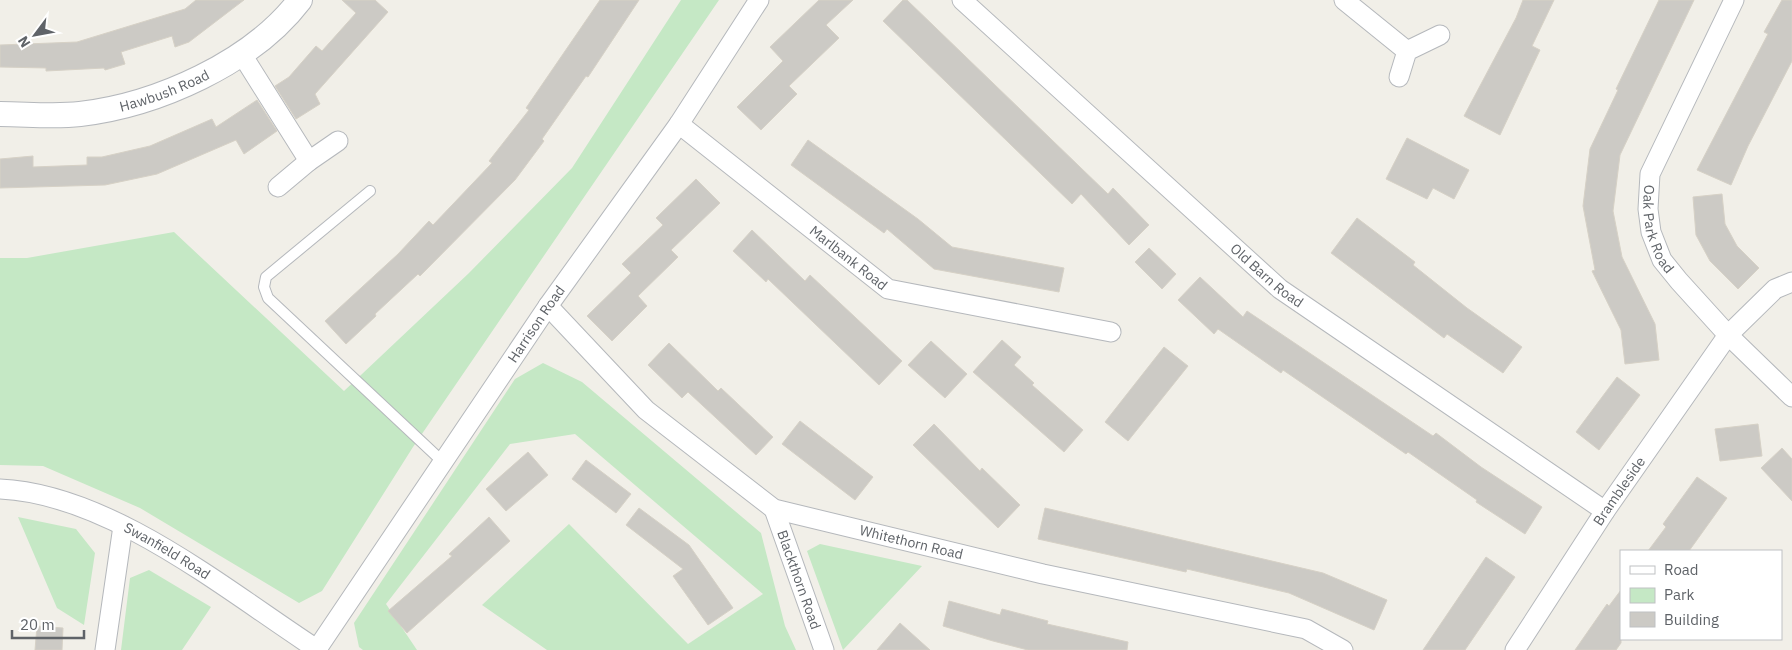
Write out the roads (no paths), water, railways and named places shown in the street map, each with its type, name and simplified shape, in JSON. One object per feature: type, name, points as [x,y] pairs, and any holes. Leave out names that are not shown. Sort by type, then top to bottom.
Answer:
[{"type":"street","name":"Hawbush Road","points":[[0,114],[78,114],[131,104],[183,87],[241,53],[286,19],[300,0]]},
{"type":"street","name":"Harrison Road","points":[[318,650],[548,306],[680,124],[759,0]]},
{"type":"street","name":"Old Barn Road","points":[[962,0],[1280,289],[1605,511]]},
{"type":"street","points":[[1344,0],[1408,51]]},
{"type":"street","name":"Oak Park Road","points":[[1734,0],[1650,174],[1648,209],[1651,232],[1662,260],[1728,335],[1792,397]]},
{"type":"street","points":[[1399,78],[1408,51],[1440,35]]},
{"type":"street","points":[[241,53],[309,161]]},
{"type":"street","name":"Marlbank Road","points":[[680,124],[888,289],[1111,332]]},
{"type":"street","points":[[278,187],[309,161],[338,142]]},
{"type":"street","name":"Brambleside","points":[[1515,650],[1605,511],[1728,335],[1775,288],[1792,282]]},
{"type":"street","name":"Whitethorn Road","points":[[548,306],[646,410],[774,509],[1043,574],[1306,630],[1343,650]]},
{"type":"street","name":"Swanfield Road","points":[[0,489],[24,490],[53,497],[123,526],[184,561],[318,650]]},
{"type":"street","name":"Blackthorn Road","points":[[774,509],[824,650]]},
{"type":"street","points":[[106,650],[123,526]]},
{"type":"lane","points":[[370,191],[266,277],[264,287],[268,298],[443,462]]}]
